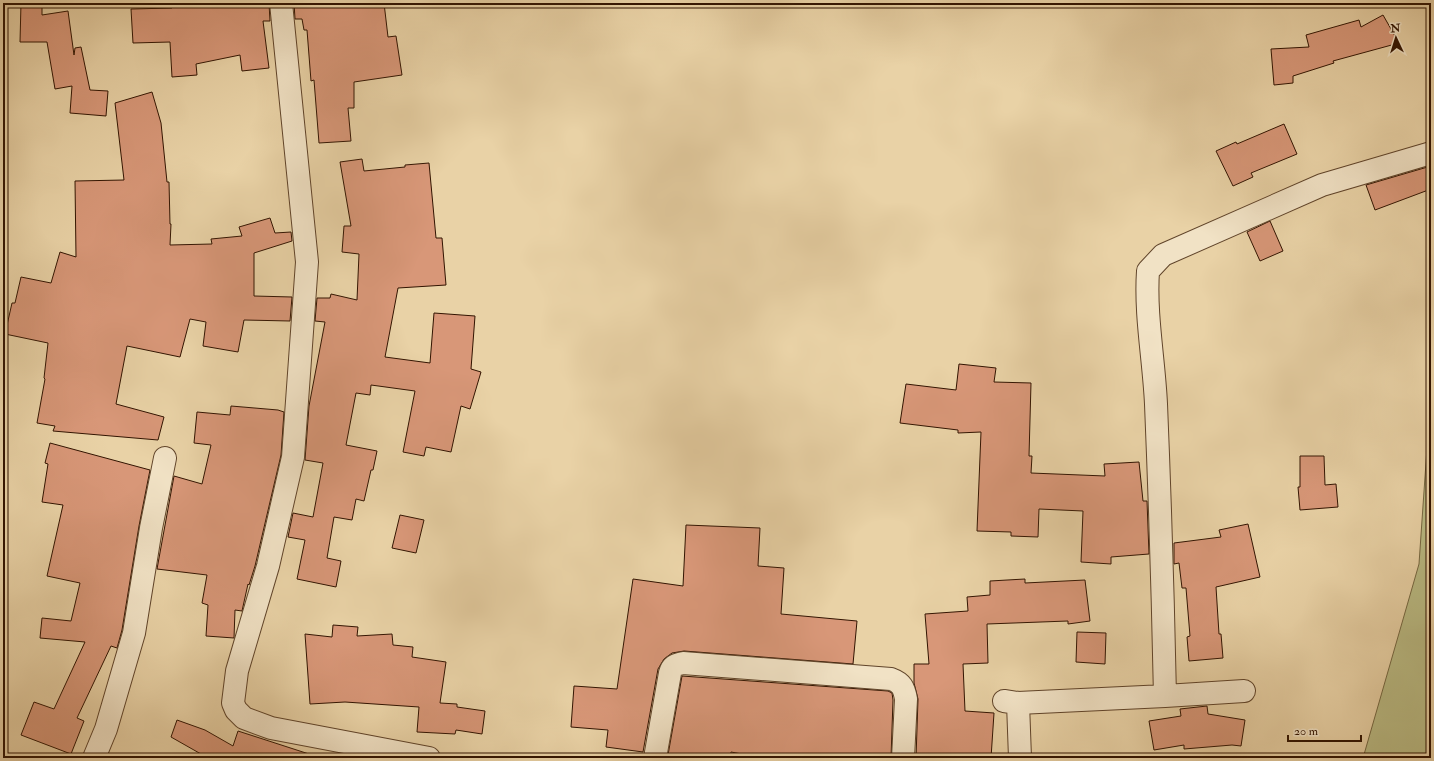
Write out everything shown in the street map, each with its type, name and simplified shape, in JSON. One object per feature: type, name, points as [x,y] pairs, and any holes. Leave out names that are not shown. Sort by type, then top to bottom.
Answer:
[{"type":"street","points":[[281,3],[307,262],[293,457],[268,566],[238,671],[233,703],[236,710],[244,718],[271,728],[429,758]]},
{"type":"street","points":[[1165,696],[1162,536],[1154,375],[1147,312],[1148,271],[1163,255],[1169,252],[1322,185],[1431,153]]},
{"type":"street","points":[[94,758],[106,729],[134,633],[151,528],[165,458]]},
{"type":"street","points":[[655,758],[671,668],[675,665],[683,663],[891,679],[899,682],[905,691],[906,699],[903,758]]},
{"type":"street","points":[[1020,758],[1011,702],[1165,696],[1244,691]]},
{"type":"green space","points":[[1431,390],[1431,758],[1363,758],[1419,564]]},
{"type":"building","points":[[21,3],[42,3],[42,15],[68,11],[74,55],[75,48],[81,47],[90,90],[108,91],[106,116],[70,113],[72,86],[55,89],[47,42],[20,42]]},
{"type":"building","points":[[171,3],[269,3],[270,21],[263,21],[269,68],[242,71],[240,55],[196,64],[197,75],[172,77],[170,42],[133,43],[131,9],[172,8]]},
{"type":"building","points":[[294,3],[384,3],[388,37],[396,36],[402,75],[354,82],[354,108],[348,108],[351,141],[319,143],[314,80],[311,81],[307,30],[304,30],[302,19],[295,19]]},
{"type":"building","points":[[1383,15],[1399,43],[1333,61],[1334,63],[1293,76],[1293,83],[1274,85],[1271,49],[1309,47],[1306,35],[1359,20],[1361,27]]},
{"type":"building","points":[[152,92],[161,123],[167,182],[169,182],[171,224],[170,245],[212,244],[211,239],[242,236],[239,227],[270,218],[275,233],[291,232],[292,241],[254,253],[254,296],[292,297],[290,321],[244,320],[238,352],[203,346],[206,322],[190,319],[180,357],[127,346],[116,404],[164,417],[158,440],[53,431],[55,426],[37,423],[45,379],[48,343],[5,334],[12,303],[15,303],[21,277],[51,283],[60,252],[76,257],[75,181],[124,180],[115,103]]},
{"type":"building","points":[[1284,124],[1297,154],[1251,173],[1253,177],[1233,186],[1216,151],[1236,142],[1237,144]]},
{"type":"building","points":[[362,159],[364,171],[429,163],[436,238],[442,238],[446,285],[398,288],[385,357],[430,363],[434,313],[475,316],[471,369],[481,372],[470,409],[461,406],[451,452],[426,447],[424,456],[403,452],[415,391],[371,385],[370,395],[356,393],[346,445],[377,451],[364,501],[356,499],[352,520],[334,517],[327,558],[341,561],[336,587],[297,579],[305,540],[288,537],[293,513],[313,517],[323,463],[305,460],[309,406],[325,322],[315,321],[317,298],[330,298],[331,294],[357,300],[359,254],[342,252],[344,226],[351,226],[340,162]]},
{"type":"building","points":[[1431,166],[1431,189],[1375,210],[1366,185]]},
{"type":"building","points":[[1270,221],[1283,251],[1260,261],[1247,232]]},
{"type":"building","points":[[959,364],[996,368],[994,382],[1031,383],[1029,456],[1032,456],[1031,473],[1105,476],[1104,464],[1139,462],[1143,501],[1147,501],[1149,554],[1111,557],[1111,564],[1081,562],[1083,511],[1039,509],[1038,537],[1011,536],[1011,532],[977,531],[981,432],[958,433],[958,430],[900,423],[906,384],[956,390]]},
{"type":"building","points":[[231,406],[278,410],[284,412],[281,455],[255,566],[249,585],[248,584],[242,611],[235,610],[234,638],[206,636],[208,605],[202,603],[207,575],[157,569],[174,476],[202,484],[211,445],[194,443],[197,412],[230,415]]},
{"type":"building","points":[[50,443],[150,470],[122,630],[117,648],[111,646],[77,718],[84,721],[71,754],[21,735],[34,702],[54,709],[85,642],[40,638],[42,618],[71,621],[80,583],[47,576],[63,505],[42,502],[48,464],[45,463]]},
{"type":"building","points":[[1300,456],[1324,456],[1325,485],[1336,484],[1338,507],[1300,510],[1298,487],[1300,487]]},
{"type":"building","points":[[400,515],[424,520],[416,553],[392,548]]},
{"type":"building","points":[[1248,524],[1260,577],[1216,587],[1219,634],[1221,634],[1223,658],[1189,661],[1187,637],[1190,636],[1186,588],[1182,588],[1179,563],[1174,564],[1174,543],[1221,537],[1219,530]]},
{"type":"building","points":[[686,525],[760,528],[758,566],[784,568],[781,614],[857,621],[853,664],[684,651],[672,653],[664,659],[658,669],[643,752],[606,747],[608,730],[571,727],[574,686],[617,689],[633,579],[683,586]]},
{"type":"building","points":[[1025,579],[1025,583],[1085,580],[1090,621],[1068,624],[1068,621],[987,624],[988,663],[963,664],[965,711],[994,713],[991,758],[916,758],[918,699],[914,683],[914,664],[929,664],[925,614],[968,611],[967,597],[990,595],[990,581]]},
{"type":"building","points":[[333,625],[358,627],[357,636],[392,634],[393,645],[413,647],[412,657],[446,662],[440,703],[457,704],[457,707],[485,711],[482,734],[456,730],[455,734],[417,732],[419,707],[345,702],[310,704],[305,634],[332,637]]},
{"type":"building","points":[[1077,632],[1106,633],[1105,664],[1076,662]]},
{"type":"building","points":[[682,676],[888,691],[892,693],[893,700],[891,758],[858,758],[858,756],[813,755],[813,758],[758,757],[731,752],[730,758],[699,758],[668,755]]},
{"type":"building","points":[[1207,706],[1208,714],[1245,720],[1241,746],[1232,745],[1184,749],[1184,745],[1154,750],[1149,721],[1181,716],[1180,709]]},
{"type":"building","points":[[177,720],[205,730],[233,746],[238,731],[309,754],[309,758],[208,758],[171,737]]}]
